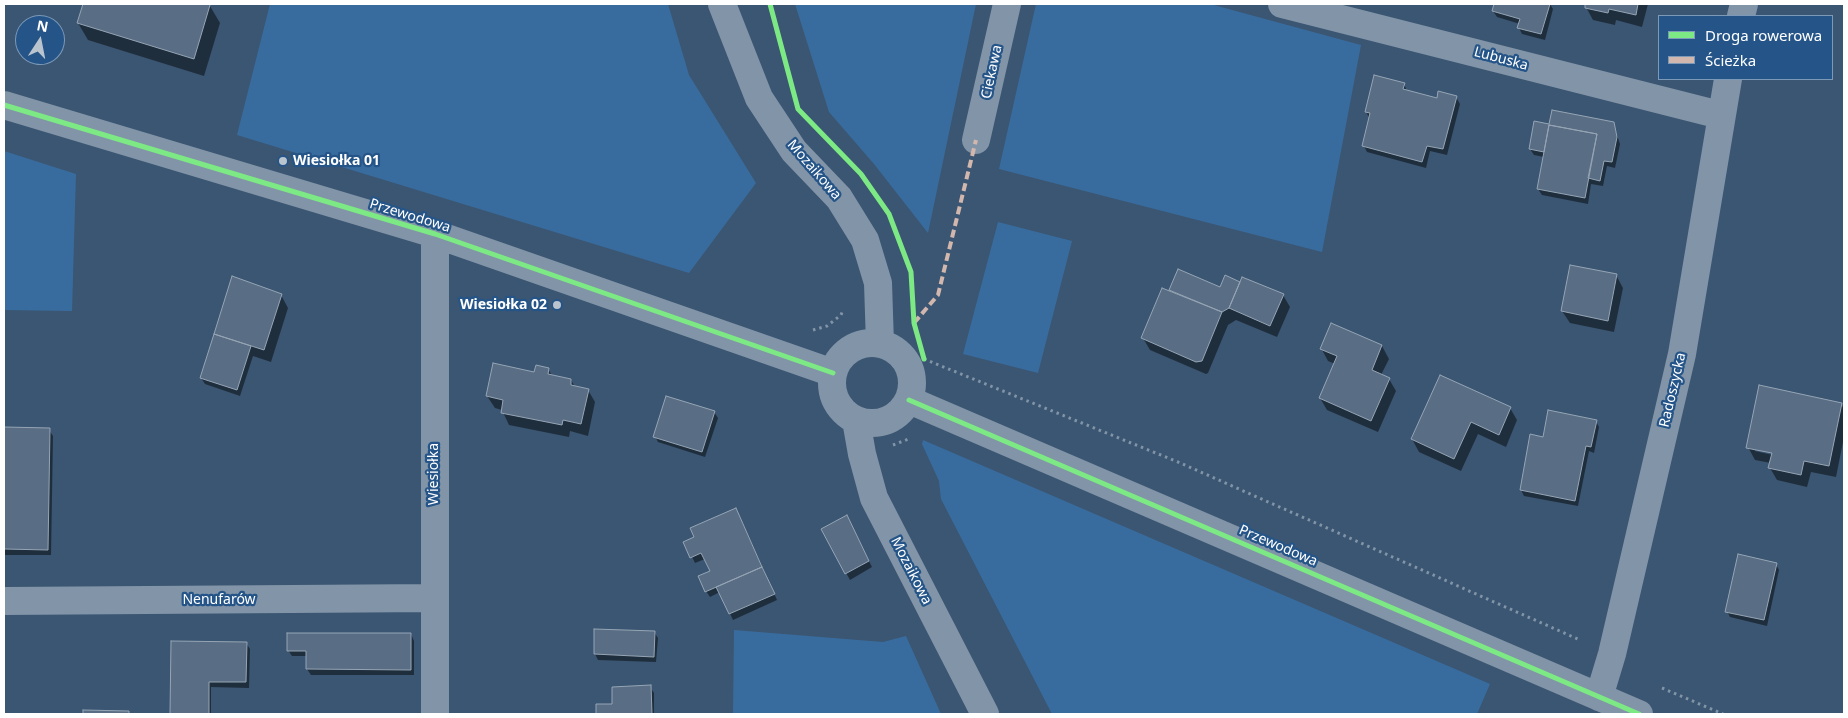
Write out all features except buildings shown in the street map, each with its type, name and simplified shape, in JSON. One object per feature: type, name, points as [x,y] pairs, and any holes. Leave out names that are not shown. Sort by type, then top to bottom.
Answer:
[{"type":"street","name":"Mozaikowa","points":[[722,4],[759,98],[794,151],[839,198],[866,240],[878,283],[880,344]]},
{"type":"street","name":"Ciekawa","points":[[976,140],[1006,4]]},
{"type":"street","name":"Lubuska","points":[[1282,4],[1720,115]]},
{"type":"street","name":"Radoszycka","points":[[1599,697],[1612,654],[1682,354],[1720,115],[1728,80]]},
{"type":"street","name":"Przewodowa","points":[[4,105],[435,234],[833,373]]},
{"type":"street","name":"Wiesiołka","points":[[435,234],[435,714]]},
{"type":"street","points":[[865,344],[880,344],[896,351],[907,363],[912,381],[909,400],[900,413],[887,421],[872,424],[856,420],[844,413],[836,401],[832,387],[833,373],[840,360],[851,349],[865,344]]},
{"type":"street","name":"Przewodowa","points":[[909,400],[1639,714]]},
{"type":"street","name":"Mozaikowa","points":[[856,420],[862,454],[874,498],[985,714]]},
{"type":"street","name":"Nenufarów","points":[[4,601],[434,598]]},
{"type":"path","points":[[808,331],[827,326],[841,315],[845,306]]},
{"type":"path","points":[[924,359],[1178,462],[1612,654]]},
{"type":"path","points":[[1654,684],[1724,714]]},
{"type":"shaded area","points":[[270,4],[668,4],[689,75],[756,183],[689,273],[237,135]]},
{"type":"shaded area","points":[[795,4],[976,4],[928,233],[874,164],[829,112]]},
{"type":"shaded area","points":[[1036,4],[1210,4],[1361,45],[1322,252],[999,169]]},
{"type":"shaded area","points":[[4,151],[76,174],[72,311],[4,310]]},
{"type":"shaded area","points":[[998,222],[1072,241],[1038,373],[963,354]]},
{"type":"shaded area","points":[[923,440],[1490,684],[1477,714],[1052,714],[941,499],[939,481],[922,444]]},
{"type":"shaded area","points":[[734,630],[883,642],[906,636],[941,714],[733,714]]},
{"type":"marked path","points":[[914,323],[938,295],[976,140]]},
{"type":"cycle path","points":[[770,4],[798,109],[861,174],[889,214],[911,272],[914,323],[924,359]]},
{"type":"cycle path","points":[[4,105],[435,234],[833,373]]},
{"type":"cycle path","points":[[909,400],[1639,714]]},
{"type":"place","name":"Wiesiołka 01","points":[[283,161]]},
{"type":"place","name":"Wiesiołka 02","points":[[557,305]]}]
